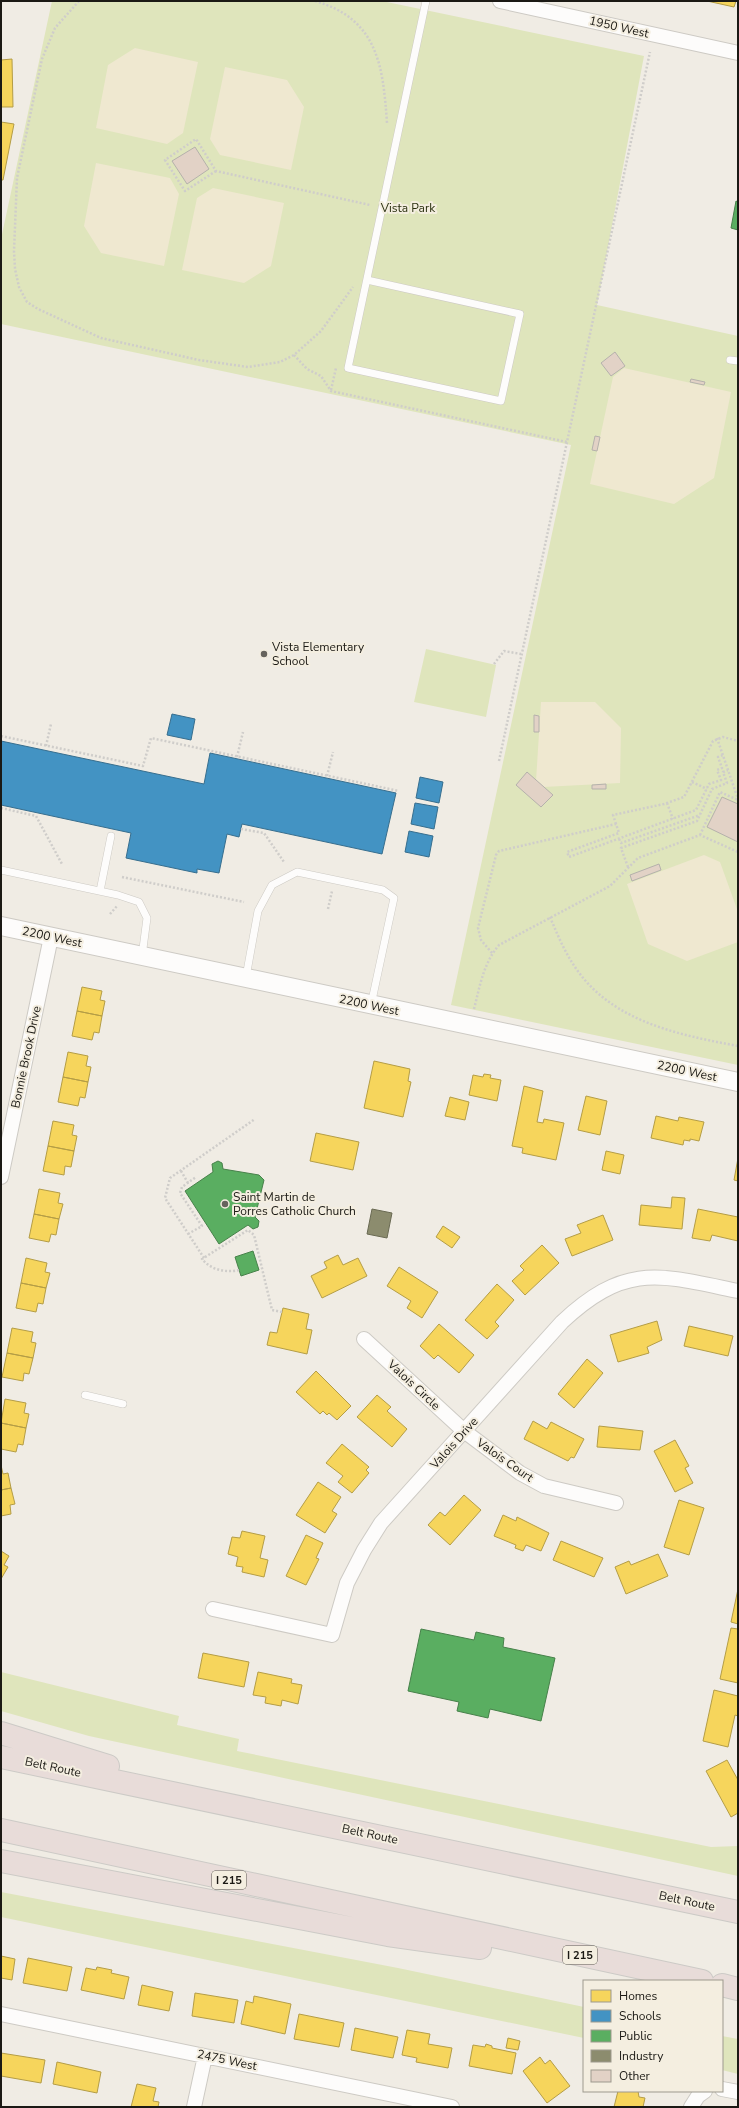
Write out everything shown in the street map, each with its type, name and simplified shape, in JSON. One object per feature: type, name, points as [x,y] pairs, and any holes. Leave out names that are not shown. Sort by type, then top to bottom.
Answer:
[{"type":"highway","points":[[1,1733],[227,1804]]},
{"type":"highway","name":"Belt Route","points":[[1,1757],[738,1912]]},
{"type":"highway","name":"I 215","points":[[1,1830],[697,1980]]},
{"type":"highway","points":[[1,1860],[388,1935],[625,1965]]},
{"type":"highway","points":[[723,1985],[738,1989]]},
{"type":"street","name":"1950 West","points":[[500,1],[738,53]]},
{"type":"street","name":"2200 West","points":[[1,926],[738,1082]]},
{"type":"street","name":"Bonnie Brook Drive","points":[[1,1177],[51,937]]},
{"type":"street","name":"Valois Drive","points":[[213,1609],[332,1635],[347,1583],[381,1523],[562,1322],[579,1306],[598,1292],[636,1278],[654,1277],[693,1281],[738,1291]]},
{"type":"street","name":"Valois Circle","points":[[364,1339],[464,1431]]},
{"type":"street","name":"Valois Court","points":[[464,1431],[520,1473],[544,1486],[616,1503]]},
{"type":"street","name":"2475 West","points":[[1,2014],[452,2107]]},
{"type":"street","points":[[194,2107],[205,2056]]},
{"type":"street","points":[[723,2089],[738,2092]]},
{"type":"street","points":[[691,2107],[698,2096],[704,2092]]},
{"type":"lane","points":[[367,280],[520,314],[502,401],[348,368],[426,1]]},
{"type":"lane","points":[[730,360],[738,362]]},
{"type":"lane","points":[[100,891],[111,836]]},
{"type":"lane","points":[[1,870],[100,891],[139,902],[147,918],[142,956]]},
{"type":"lane","points":[[246,978],[258,911],[272,885],[297,872],[383,890],[394,898],[371,1005]]},
{"type":"lane","points":[[85,1395],[123,1404]]},
{"type":"path","points":[[79,1],[62,18],[55,28],[42,59],[17,178],[14,250],[15,269],[19,287],[27,302],[38,309],[101,338],[206,361],[248,367],[280,362],[294,354],[321,331],[332,318],[353,287]]},
{"type":"path","points":[[315,1],[339,11],[354,21],[369,39],[380,64],[387,126]]},
{"type":"path","points":[[216,171],[185,191],[165,160],[196,140],[216,171],[370,205]]},
{"type":"path","points":[[499,761],[567,442]]},
{"type":"path","points":[[494,664],[504,651],[521,654]]},
{"type":"path","points":[[46,746],[51,724]]},
{"type":"path","points":[[237,757],[243,732]]},
{"type":"path","points":[[1,736],[144,766],[150,738],[399,791]]},
{"type":"path","points":[[723,755],[718,757],[722,768],[717,770],[721,780],[709,784],[696,810],[569,857],[567,852],[619,833],[613,815],[667,803],[684,797],[710,744],[717,738],[723,737],[738,741]]},
{"type":"path","points":[[717,738],[738,799]]},
{"type":"path","points":[[327,776],[333,752]]},
{"type":"path","points":[[628,867],[622,848],[697,821],[712,789],[727,783],[723,772],[728,770]]},
{"type":"path","points":[[692,782],[707,789]]},
{"type":"path","points":[[700,835],[720,792],[738,799]]},
{"type":"path","points":[[667,803],[672,819]]},
{"type":"path","points":[[1,808],[36,816],[62,864]]},
{"type":"path","points":[[619,839],[621,843],[700,815]]},
{"type":"path","points":[[492,953],[481,940],[478,928],[496,855],[504,850],[616,824]]},
{"type":"path","points":[[241,829],[264,834],[284,862]]},
{"type":"path","points":[[474,1010],[484,969],[492,953],[499,945],[610,886],[638,858],[700,835],[738,852]]},
{"type":"path","points":[[122,877],[244,902]]},
{"type":"path","points":[[326,890],[332,891],[328,909]]},
{"type":"path","points":[[110,914],[119,904]]},
{"type":"path","points":[[550,917],[570,959],[579,973],[606,1000],[620,1010],[660,1028],[682,1035],[738,1046]]},
{"type":"path","points":[[239,1270],[227,1271],[206,1264],[202,1259],[204,1258],[165,1198],[170,1178],[255,1119]]},
{"type":"path","points":[[180,1171],[188,1182]]},
{"type":"path","points":[[188,1234],[202,1226],[180,1192],[182,1187],[196,1177]]},
{"type":"path","points":[[204,1258],[248,1230],[254,1235],[272,1310],[282,1312]]},
{"type":"green space","name":"Vista Park","points":[[52,1],[382,1],[644,56],[597,305],[738,336],[738,1065],[451,1005],[571,445],[1,324],[1,239]]},
{"type":"green space","points":[[426,649],[496,665],[486,717],[414,702]]},
{"type":"green space","points":[[1,1672],[179,1716],[177,1725],[239,1739],[237,1751],[711,1847],[738,1846],[738,1876],[89,1736],[1,1711]]},
{"type":"green space","points":[[1,1892],[398,1968],[583,2007],[583,2038],[1,1917]]},
{"type":"green space","points":[[723,2036],[738,2039],[738,2074],[723,2070]]},
{"type":"sand","points":[[135,48],[198,62],[183,133],[167,144],[96,128],[108,65]]},
{"type":"sand","points":[[225,67],[287,80],[304,107],[291,170],[220,155],[210,139]]},
{"type":"sand","points":[[96,163],[170,178],[179,194],[164,266],[101,253],[84,226]]},
{"type":"sand","points":[[213,188],[284,203],[271,266],[244,283],[182,270],[197,198]]},
{"type":"sand","points":[[624,368],[731,392],[714,478],[674,504],[590,484],[613,377]]},
{"type":"sand","points":[[541,702],[595,702],[621,728],[620,783],[543,787],[536,781]]},
{"type":"sand","points":[[704,855],[720,862],[738,912],[738,942],[687,961],[648,944],[627,884]]},
{"type":"building: Homes","points":[[707,1],[736,1],[734,7]]},
{"type":"building: Homes","points":[[12,59],[13,107],[1,107],[1,60]]},
{"type":"building: Homes","points":[[1,122],[14,124],[3,180],[1,180]]},
{"type":"building: Homes","points":[[82,987],[102,991],[100,1000],[105,1001],[102,1016],[77,1011]]},
{"type":"building: Homes","points":[[77,1011],[102,1016],[99,1033],[94,1032],[92,1040],[72,1036]]},
{"type":"building: Homes","points":[[68,1052],[88,1056],[86,1066],[91,1067],[88,1082],[63,1077]]},
{"type":"building: Homes","points":[[374,1061],[410,1069],[408,1081],[411,1082],[403,1117],[364,1108]]},
{"type":"building: Homes","points":[[484,1074],[491,1075],[490,1078],[501,1080],[497,1101],[469,1095],[473,1075],[483,1077]]},
{"type":"building: Homes","points":[[63,1077],[88,1082],[85,1098],[80,1097],[78,1106],[58,1102]]},
{"type":"building: Homes","points":[[524,1086],[543,1091],[537,1122],[543,1123],[544,1119],[564,1123],[556,1160],[522,1153],[523,1148],[512,1146]]},
{"type":"building: Homes","points":[[586,1096],[607,1101],[600,1135],[578,1130]]},
{"type":"building: Homes","points":[[450,1097],[469,1102],[465,1120],[445,1116]]},
{"type":"building: Homes","points":[[656,1116],[678,1121],[679,1117],[704,1122],[699,1141],[690,1139],[690,1141],[684,1140],[683,1145],[651,1138]]},
{"type":"building: Homes","points":[[53,1121],[74,1125],[72,1135],[77,1136],[74,1151],[48,1146]]},
{"type":"building: Homes","points":[[316,1133],[359,1142],[353,1170],[310,1161]]},
{"type":"building: Homes","points":[[48,1146],[74,1151],[71,1167],[65,1166],[64,1175],[43,1171]]},
{"type":"building: Homes","points":[[606,1151],[624,1155],[620,1174],[602,1170]]},
{"type":"building: Homes","points":[[738,1158],[738,1181],[734,1180]]},
{"type":"building: Homes","points":[[39,1189],[60,1193],[58,1203],[63,1204],[59,1219],[34,1214]]},
{"type":"building: Homes","points":[[672,1197],[685,1198],[682,1229],[639,1225],[641,1205],[671,1208]]},
{"type":"building: Homes","points":[[698,1209],[738,1217],[738,1241],[712,1235],[710,1241],[692,1238]]},
{"type":"building: Homes","points":[[34,1214],[59,1219],[56,1235],[51,1234],[49,1242],[29,1238]]},
{"type":"building: Homes","points":[[603,1215],[613,1240],[572,1256],[565,1239],[581,1233],[577,1225]]},
{"type":"building: Homes","points":[[443,1226],[460,1237],[452,1248],[436,1237]]},
{"type":"building: Homes","points":[[542,1245],[559,1263],[525,1295],[512,1281],[524,1270],[520,1266]]},
{"type":"building: Homes","points":[[338,1255],[343,1265],[358,1258],[367,1276],[322,1298],[311,1276],[327,1268],[324,1262]]},
{"type":"building: Homes","points":[[26,1258],[47,1263],[45,1272],[50,1273],[46,1288],[21,1283]]},
{"type":"building: Homes","points":[[399,1267],[438,1292],[422,1318],[407,1308],[411,1301],[387,1286]]},
{"type":"building: Homes","points":[[21,1283],[46,1288],[43,1304],[38,1303],[36,1312],[16,1308]]},
{"type":"building: Homes","points":[[497,1284],[514,1300],[495,1322],[499,1326],[487,1339],[465,1320]]},
{"type":"building: Homes","points":[[283,1308],[309,1314],[306,1329],[312,1330],[307,1354],[267,1345],[270,1332],[277,1333]]},
{"type":"building: Homes","points":[[657,1321],[662,1340],[647,1347],[649,1353],[618,1362],[610,1335]]},
{"type":"building: Homes","points":[[439,1324],[474,1355],[459,1373],[438,1355],[434,1359],[420,1346]]},
{"type":"building: Homes","points":[[689,1326],[733,1336],[728,1356],[684,1346]]},
{"type":"building: Homes","points":[[12,1328],[33,1332],[31,1342],[36,1343],[33,1358],[7,1353]]},
{"type":"building: Homes","points":[[7,1353],[33,1358],[29,1374],[24,1373],[23,1381],[2,1377]]},
{"type":"building: Homes","points":[[587,1359],[603,1373],[574,1408],[558,1394]]},
{"type":"building: Homes","points":[[316,1371],[351,1406],[337,1420],[329,1413],[327,1415],[323,1411],[320,1414],[296,1392]]},
{"type":"building: Homes","points":[[377,1395],[391,1407],[387,1411],[407,1429],[392,1447],[357,1417]]},
{"type":"building: Homes","points":[[5,1399],[26,1403],[24,1413],[29,1414],[26,1428],[1,1423]]},
{"type":"building: Homes","points":[[533,1421],[547,1429],[551,1422],[584,1439],[574,1458],[571,1457],[568,1461],[524,1439]]},
{"type":"building: Homes","points":[[1,1423],[26,1428],[23,1445],[18,1444],[16,1452],[1,1449]]},
{"type":"building: Homes","points":[[599,1426],[643,1431],[640,1450],[597,1447]]},
{"type":"building: Homes","points":[[675,1440],[689,1466],[685,1468],[693,1483],[675,1492],[654,1451]]},
{"type":"building: Homes","points":[[342,1444],[369,1467],[366,1470],[369,1473],[352,1493],[338,1482],[343,1476],[326,1463]]},
{"type":"building: Homes","points":[[1,1465],[3,1474],[8,1473],[11,1488],[1,1490]]},
{"type":"building: Homes","points":[[318,1482],[341,1497],[332,1511],[337,1514],[325,1533],[296,1515]]},
{"type":"building: Homes","points":[[11,1488],[15,1504],[10,1505],[11,1514],[1,1516],[1,1490]]},
{"type":"building: Homes","points":[[464,1495],[481,1510],[450,1545],[428,1525],[440,1512],[445,1516]]},
{"type":"building: Homes","points":[[679,1500],[704,1508],[689,1555],[664,1547]]},
{"type":"building: Homes","points":[[503,1515],[516,1521],[517,1517],[549,1533],[541,1551],[526,1545],[523,1551],[515,1548],[516,1545],[494,1536]]},
{"type":"building: Homes","points":[[242,1531],[265,1536],[260,1558],[268,1560],[264,1577],[242,1572],[243,1567],[236,1566],[238,1557],[228,1554],[232,1537],[240,1538]]},
{"type":"building: Homes","points":[[306,1535],[323,1543],[316,1558],[319,1559],[306,1585],[286,1576]]},
{"type":"building: Homes","points":[[561,1541],[603,1558],[594,1577],[553,1560]]},
{"type":"building: Homes","points":[[1,1551],[9,1556],[4,1565],[8,1567],[1,1579]]},
{"type":"building: Homes","points":[[658,1554],[668,1576],[626,1594],[615,1567],[629,1561],[631,1565]]},
{"type":"building: Homes","points":[[738,1589],[738,1624],[731,1622]]},
{"type":"building: Homes","points":[[731,1628],[738,1629],[738,1683],[720,1679]]},
{"type":"building: Homes","points":[[203,1653],[249,1662],[244,1687],[198,1678]]},
{"type":"building: Homes","points":[[258,1672],[292,1679],[291,1683],[302,1685],[298,1704],[282,1700],[281,1706],[265,1703],[266,1697],[253,1695]]},
{"type":"building: Homes","points":[[714,1690],[738,1696],[738,1716],[735,1715],[728,1747],[703,1741]]},
{"type":"building: Homes","points":[[727,1760],[738,1780],[738,1813],[731,1817],[706,1771]]},
{"type":"building: Homes","points":[[1,1956],[15,1959],[12,1980],[1,1978]]},
{"type":"building: Homes","points":[[28,1958],[72,1967],[67,1991],[23,1983]]},
{"type":"building: Homes","points":[[97,1967],[112,1970],[111,1973],[129,1977],[124,1999],[81,1990],[86,1968],[96,1970]]},
{"type":"building: Homes","points":[[142,1985],[173,1992],[169,2011],[138,2005]]},
{"type":"building: Homes","points":[[195,1993],[238,2000],[234,2023],[192,2016]]},
{"type":"building: Homes","points":[[254,1996],[291,2004],[285,2034],[241,2024],[246,2001],[253,2003]]},
{"type":"building: Homes","points":[[299,2014],[344,2023],[339,2047],[294,2039]]},
{"type":"building: Homes","points":[[355,2028],[398,2037],[393,2058],[351,2050]]},
{"type":"building: Homes","points":[[407,2030],[430,2034],[428,2044],[452,2048],[448,2068],[416,2062],[417,2058],[402,2055]]},
{"type":"building: Homes","points":[[508,2038],[520,2041],[518,2050],[506,2048]]},
{"type":"building: Homes","points":[[486,2044],[492,2046],[492,2048],[516,2053],[512,2074],[469,2066],[473,2045],[485,2047]]},
{"type":"building: Homes","points":[[1,2053],[45,2060],[41,2083],[1,2076]]},
{"type":"building: Homes","points":[[540,2057],[545,2064],[550,2060],[570,2086],[547,2103],[523,2071]]},
{"type":"building: Homes","points":[[57,2062],[101,2072],[97,2093],[53,2084]]},
{"type":"building: Homes","points":[[137,2084],[156,2088],[153,2101],[159,2102],[158,2107],[131,2107]]},
{"type":"building: Homes","points":[[618,2092],[638,2092],[639,2097],[645,2098],[643,2107],[614,2107]]},
{"type":"building: Schools","points":[[172,714],[195,719],[191,740],[167,735]]},
{"type":"building: Schools","points":[[1,741],[204,784],[210,753],[396,793],[382,854],[242,824],[239,837],[227,834],[219,873],[197,869],[197,873],[126,858],[131,833],[1,805]]},
{"type":"building: Schools","points":[[420,777],[443,782],[439,803],[416,798]]},
{"type":"building: Schools","points":[[415,803],[438,807],[434,829],[411,824]]},
{"type":"building: Schools","points":[[409,831],[433,836],[429,857],[405,852]]},
{"type":"building: Public","points":[[736,201],[738,202],[738,230],[731,228]]},
{"type":"building: Public","name":"Saint Martin de Porres Catholic Church","points":[[218,1161],[222,1163],[223,1169],[259,1175],[264,1180],[255,1217],[259,1221],[258,1227],[253,1229],[248,1225],[219,1244],[185,1191],[213,1172],[212,1164]]},
{"type":"building: Public","points":[[253,1251],[259,1270],[241,1276],[235,1257]]},
{"type":"building: Public","points":[[421,1629],[474,1640],[476,1632],[504,1638],[503,1647],[555,1658],[541,1721],[490,1709],[488,1718],[457,1711],[459,1702],[408,1691]]},
{"type":"building: Industry","points":[[372,1209],[392,1213],[387,1238],[367,1234]]},
{"type":"building: Other","points":[[195,147],[209,169],[187,184],[172,161]]},
{"type":"building: Other","points":[[615,352],[625,366],[611,376],[601,363]]},
{"type":"building: Other","points":[[691,379],[705,382],[704,385],[690,382]]},
{"type":"building: Other","points":[[595,436],[600,437],[597,451],[592,450]]},
{"type":"building: Other","points":[[534,715],[539,716],[539,732],[534,732]]},
{"type":"building: Other","points":[[527,772],[553,795],[541,807],[516,785]]},
{"type":"building: Other","points":[[606,784],[606,789],[592,789],[592,785]]},
{"type":"building: Other","points":[[722,797],[738,804],[738,842],[707,827]]},
{"type":"building: Other","points":[[659,864],[661,870],[632,881],[630,875]]},
{"type":"place","name":"Vista Elementary School","points":[[264,654]]},
{"type":"place","name":"Saint Martin de Porres Catholic Church","points":[[225,1204]]}]
